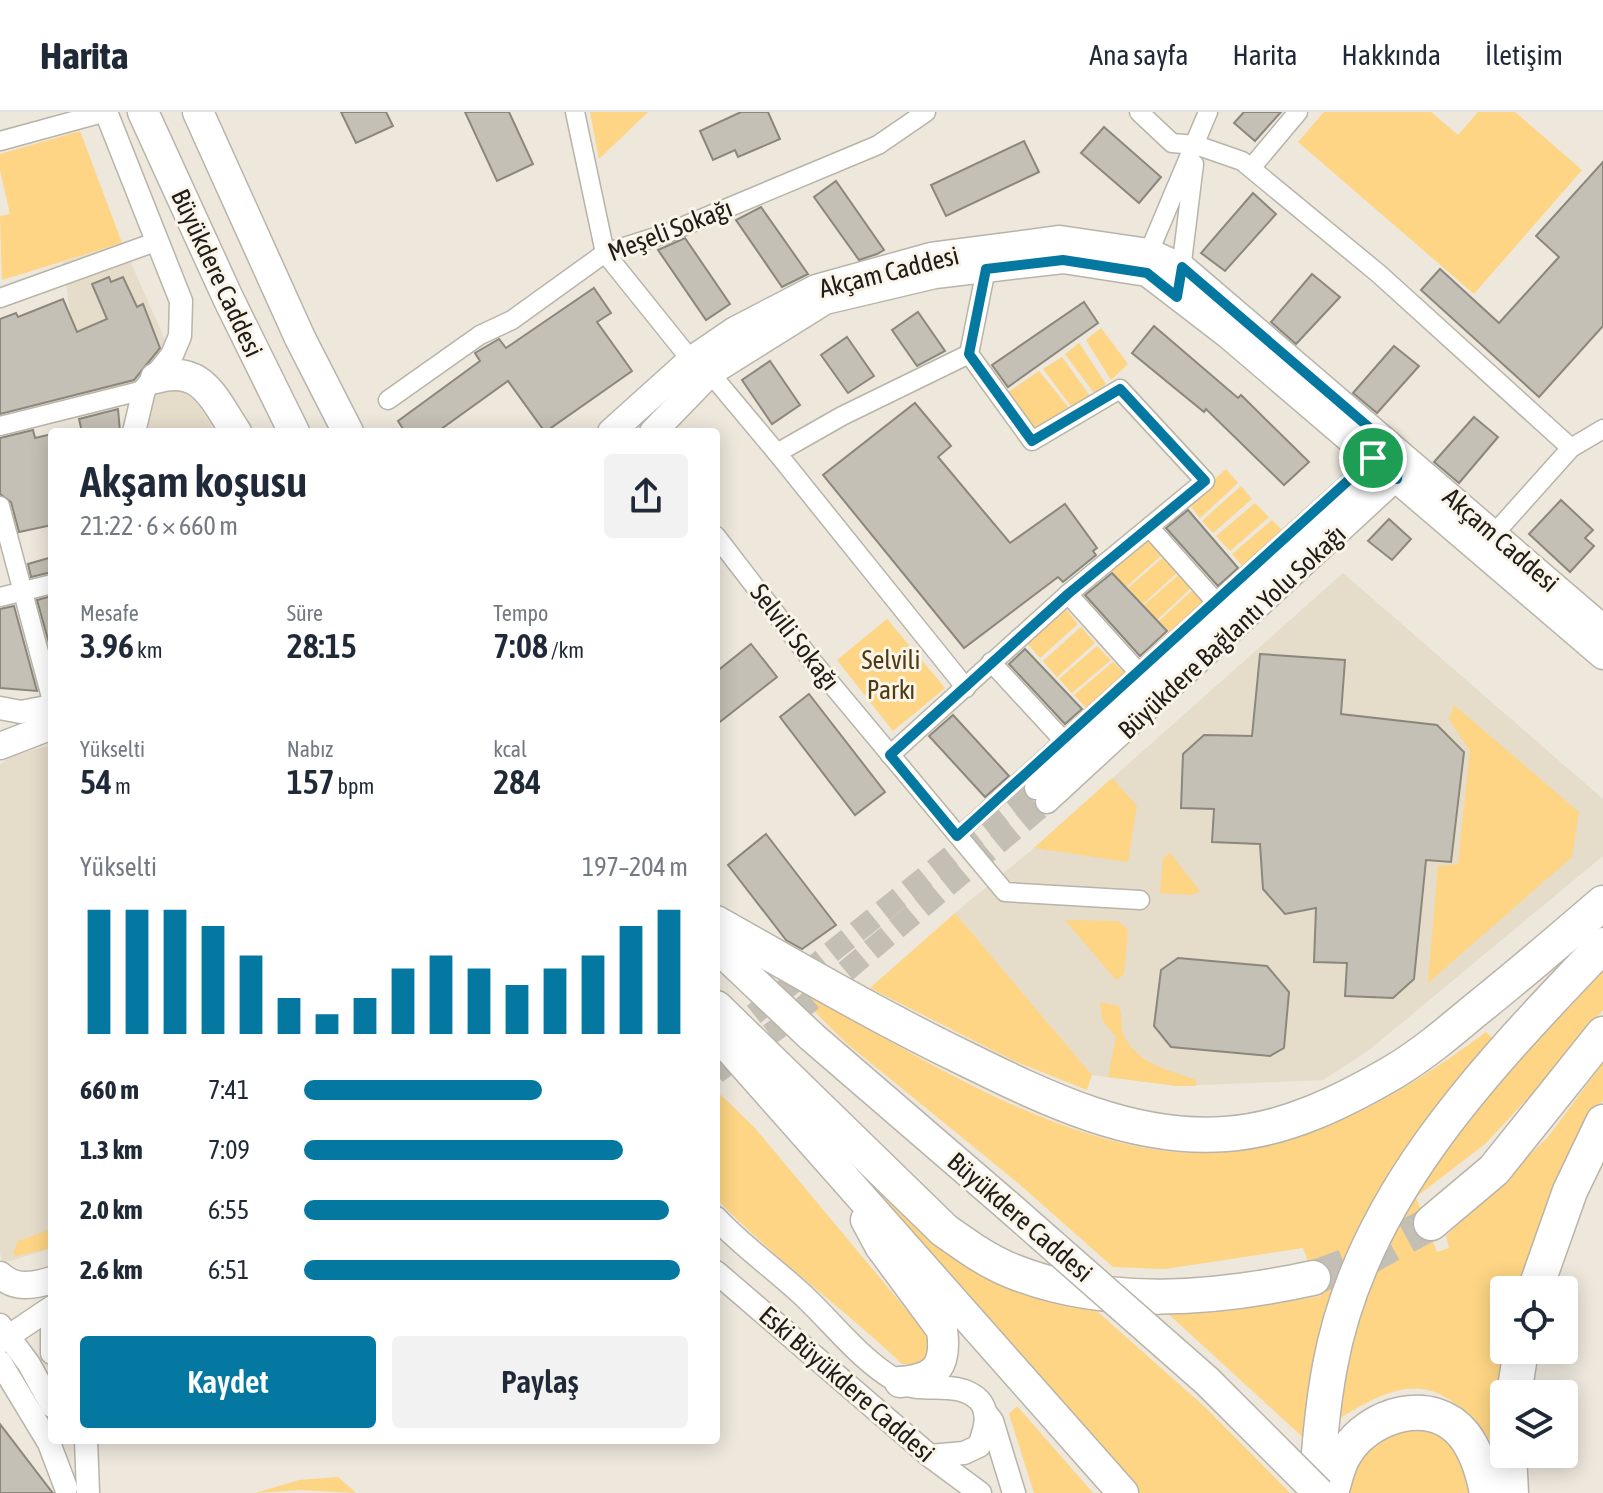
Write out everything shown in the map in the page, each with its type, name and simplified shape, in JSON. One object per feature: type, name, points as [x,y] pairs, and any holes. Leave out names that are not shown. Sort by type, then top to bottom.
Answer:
[{"type":"highway","points":[[720,925],[866,1009],[1020,1086],[1118,1123],[1153,1130],[1225,1134],[1253,1130],[1311,1112],[1397,1069],[1442,1037],[1603,903]]},
{"type":"highway","points":[[1318,1493],[1330,1364],[1357,1276],[1377,1228],[1418,1160],[1457,1108],[1528,1025],[1603,945]]},
{"type":"highway","points":[[720,1012],[944,1230],[1011,1271],[1072,1289],[1128,1295],[1234,1292],[1313,1278]]},
{"type":"highway","points":[[1431,1223],[1494,1170],[1603,1034]]},
{"type":"highway","points":[[1540,1276],[1570,1191],[1603,1122]]},
{"type":"highway","points":[[1331,1493],[1344,1453],[1363,1431],[1381,1419],[1426,1413],[1462,1432],[1482,1469],[1487,1493]]},
{"type":"highway","points":[[1510,1468],[1511,1493]]},
{"type":"main road","name":"Büyükdere Caddesi","points":[[143,112],[228,298],[292,428]]},
{"type":"main road","name":"Büyükdere Caddesi","points":[[198,112],[300,338],[346,428]]},
{"type":"main road","name":"Akçam Caddesi","points":[[656,428],[701,366],[735,330],[816,288],[931,256],[1060,239],[1149,252],[1182,267],[1389,465],[1603,656]]},
{"type":"main road","name":"Akçam Caddesi","points":[[623,428],[701,366],[825,301],[935,275],[1063,260],[1147,273],[1389,465],[1494,534],[1603,628]]},
{"type":"main road","points":[[150,384],[181,373],[196,379],[212,394],[233,428]]},
{"type":"main road","points":[[0,746],[48,728]]},
{"type":"main road","name":"Büyükdere Caddesi","points":[[720,950],[812,1037],[1207,1381],[1318,1493]]},
{"type":"main road","points":[[720,1037],[1123,1493]]},
{"type":"main road","points":[[853,1185],[862,1215],[880,1246],[942,1330],[945,1347],[939,1367],[918,1381],[900,1382]]},
{"type":"main road","points":[[0,1275],[8,1282],[28,1286],[48,1281]]},
{"type":"street","points":[[0,141],[106,112],[181,301],[180,336],[172,355],[150,384],[135,428]]},
{"type":"street","points":[[575,112],[605,253],[777,453],[966,688]]},
{"type":"street","name":"Meşeli Sokağı","points":[[388,400],[480,335],[512,320],[605,253],[665,234],[878,145],[926,112]]},
{"type":"street","points":[[1139,112],[1172,143],[1196,145],[1242,161],[1379,274],[1571,448]]},
{"type":"street","points":[[1149,252],[1208,112]]},
{"type":"street","points":[[1251,168],[1298,112]]},
{"type":"street","points":[[1177,297],[1196,145]]},
{"type":"street","points":[[0,298],[158,241]]},
{"type":"street","points":[[890,755],[1068,594],[1205,481],[1120,389],[1032,441],[969,354],[986,269]]},
{"type":"street","points":[[777,453],[842,416],[969,354]]},
{"type":"street","points":[[0,426],[150,384]]},
{"type":"street","points":[[1494,534],[1571,448],[1603,429]]},
{"type":"street","points":[[957,836],[1215,601],[1389,465]]},
{"type":"street","points":[[1042,795],[1389,465]]},
{"type":"street","points":[[0,506],[48,689]]},
{"type":"street","points":[[1150,528],[1215,601]]},
{"type":"street","name":"Selvili Sokağı","points":[[720,541],[890,755],[1005,892],[1140,900]]},
{"type":"street","points":[[0,597],[48,585]]},
{"type":"street","points":[[1068,594],[1138,672]]},
{"type":"street","points":[[991,662],[1063,740]]},
{"type":"street","points":[[0,708],[21,712],[48,705]]},
{"type":"street","points":[[720,1222],[805,1297],[860,1352],[900,1382],[923,1388],[962,1390],[978,1400],[992,1421],[1014,1493]]},
{"type":"street","name":"Eski Büyükdere Caddesi","points":[[720,1275],[930,1456],[980,1493]]},
{"type":"street","points":[[48,1342],[41,1322],[2,1331],[48,1400]]},
{"type":"street","points":[[0,1362],[48,1441]]},
{"type":"street","points":[[930,1456],[964,1453],[979,1446],[986,1428],[985,1412]]},
{"type":"street","points":[[50,1444],[77,1488]]},
{"type":"street","points":[[62,1444],[77,1488]]},
{"type":"street","points":[[77,1444],[77,1488]]},
{"type":"street","points":[[77,1488],[85,1444]]},
{"type":"shaded area","points":[[122,243],[183,380],[213,428],[130,428],[137,400],[82,397],[63,262]]},
{"type":"shaded area","points":[[1343,573],[1603,799],[1603,856],[1369,1050],[1323,1080],[1177,1086],[1092,1075],[955,913],[1034,848]]},
{"type":"shaded area","points":[[48,746],[48,1249],[3,1263],[0,1253],[0,765],[12,755]]},
{"type":"green space","points":[[590,112],[648,112],[599,159]]},
{"type":"green space","points":[[1324,112],[1431,112],[1458,135],[1478,112],[1515,112],[1582,170],[1474,294],[1298,142]]},
{"type":"green space","points":[[80,131],[122,243],[2,280],[0,216],[10,214],[0,170],[0,154]]},
{"type":"green space","points":[[1101,328],[1128,364],[1111,380],[1086,340]]},
{"type":"green space","points":[[1079,343],[1106,384],[1094,393],[1065,354]]},
{"type":"green space","points":[[1062,357],[1090,396],[1071,406],[1043,369]]},
{"type":"green space","points":[[1039,371],[1069,408],[1032,431],[1004,395]]},
{"type":"green space","points":[[1226,469],[1238,483],[1200,518],[1188,503]]},
{"type":"green space","points":[[1241,486],[1252,499],[1213,533],[1202,521]]},
{"type":"green space","points":[[1255,503],[1269,517],[1230,551],[1216,536]]},
{"type":"green space","points":[[1272,520],[1286,534],[1245,569],[1232,554]]},
{"type":"green space","points":[[1149,536],[1164,553],[1126,587],[1111,570]]},
{"type":"green space","points":[[1166,555],[1180,570],[1143,604],[1128,588]]},
{"type":"green space","points":[[1182,572],[1194,585],[1157,620],[1144,605]]},
{"type":"green space","points":[[1196,587],[1211,602],[1173,636],[1159,621]]},
{"type":"green space","points":[[1066,609],[1078,624],[1040,658],[1026,642]]},
{"type":"green space","name":"Selvili Parkı","points":[[887,619],[945,688],[893,731],[837,660]]},
{"type":"green space","points":[[1081,627],[1095,643],[1057,677],[1043,661]]},
{"type":"green space","points":[[1097,646],[1111,660],[1072,693],[1059,679]]},
{"type":"green space","points":[[1113,662],[1127,675],[1088,710],[1074,695]]},
{"type":"green space","points":[[1454,705],[1579,812],[1572,857],[1428,983],[1438,866],[1458,864],[1470,751],[1449,719]]},
{"type":"green space","points":[[1112,778],[1137,806],[1128,862],[1034,848]]},
{"type":"green space","points":[[1170,853],[1200,891],[1193,895],[1160,893],[1163,858]]},
{"type":"green space","points":[[955,913],[1092,1075],[1087,1090],[1014,1061],[870,988]]},
{"type":"green space","points":[[1065,920],[1118,921],[1128,930],[1124,974],[1116,980]]},
{"type":"green space","points":[[1603,966],[1603,1010],[1564,1059],[1485,1144],[1416,1197],[1437,1252],[1449,1248],[1446,1236],[1548,1137],[1603,1063],[1603,1100],[1573,1161],[1528,1276],[1490,1276],[1490,1364],[1503,1364],[1502,1380],[1490,1380],[1490,1440],[1472,1418],[1454,1403],[1437,1393],[1420,1389],[1383,1395],[1337,1420],[1354,1324],[1373,1272],[1397,1222],[1458,1132],[1529,1047]]},
{"type":"green space","points":[[804,991],[899,1047],[1006,1102],[1061,1125],[1117,1142],[1171,1152],[1224,1152],[1294,1138],[1362,1110],[1395,1092],[1486,1032],[1495,1040],[1407,1149],[1366,1217],[1337,1299],[1307,1441],[1163,1309],[1263,1306],[1321,1296],[1303,1248],[1165,1269],[1113,1267],[1018,1183],[845,1042],[799,996]]},
{"type":"green space","points":[[1100,1002],[1119,1006],[1123,1034],[1139,1055],[1196,1080],[1196,1086],[1108,1077],[1116,1037],[1102,1020]]},
{"type":"green space","points":[[720,1096],[754,1127],[920,1326],[929,1340],[930,1357],[922,1364],[902,1364],[720,1202]]},
{"type":"green space","points":[[856,1166],[1090,1305],[1206,1408],[1290,1493],[1140,1493]]},
{"type":"green space","points":[[48,1230],[48,1249],[16,1256],[13,1253],[18,1241]]},
{"type":"green space","points":[[1017,1406],[1093,1493],[1034,1493],[1009,1414]]},
{"type":"green space","points":[[1425,1425],[1458,1447],[1471,1493],[1348,1493],[1344,1467],[1379,1432]]},
{"type":"green space","points":[[338,1477],[356,1493],[301,1490],[255,1493],[299,1480]]},
{"type":"building","points":[[341,112],[386,112],[393,126],[356,143]]},
{"type":"building","points":[[465,112],[509,112],[533,164],[497,181]]},
{"type":"building","points":[[741,112],[768,112],[780,139],[738,157],[735,150],[713,160],[700,131]]},
{"type":"building","points":[[1244,112],[1281,112],[1255,141],[1234,123]]},
{"type":"building","points":[[1104,127],[1161,177],[1139,203],[1081,153]]},
{"type":"building","points":[[1024,141],[1039,172],[946,216],[931,185]]},
{"type":"building","points":[[1603,162],[1603,326],[1539,397],[1421,290],[1440,269],[1499,323],[1559,257],[1536,236]]},
{"type":"building","points":[[836,181],[884,250],[859,260],[814,197]]},
{"type":"building","points":[[1253,193],[1276,214],[1225,271],[1201,253]]},
{"type":"building","points":[[761,207],[808,274],[782,287],[736,220]]},
{"type":"building","points":[[685,238],[730,304],[706,320],[658,250]]},
{"type":"building","points":[[1312,274],[1340,297],[1296,344],[1271,322]]},
{"type":"building","points":[[109,277],[111,282],[123,277],[137,307],[143,304],[160,348],[134,380],[0,414],[0,319],[16,313],[18,317],[63,299],[77,332],[107,319],[92,284]]},
{"type":"building","points":[[594,288],[611,313],[597,322],[632,371],[551,428],[542,428],[508,381],[443,428],[402,428],[398,421],[480,361],[475,353],[499,339],[506,348]]},
{"type":"building","points":[[1084,302],[1098,323],[1008,387],[992,365]]},
{"type":"building","points":[[918,312],[945,351],[917,366],[892,330]]},
{"type":"building","points":[[1154,326],[1238,398],[1241,395],[1309,462],[1284,485],[1206,409],[1204,412],[1132,353]]},
{"type":"building","points":[[847,337],[874,376],[848,393],[821,355]]},
{"type":"building","points":[[1394,346],[1419,366],[1377,413],[1353,393]]},
{"type":"building","points":[[770,361],[800,405],[772,424],[742,380]]},
{"type":"building","points":[[915,403],[951,446],[938,457],[1010,543],[1065,504],[1097,548],[1093,551],[1096,555],[1063,582],[1058,577],[964,648],[823,475]]},
{"type":"building","points":[[118,409],[120,428],[81,428],[79,419]]},
{"type":"building","points":[[1474,417],[1498,437],[1459,483],[1434,462]]},
{"type":"building","points":[[33,430],[35,438],[48,435],[48,526],[19,532],[11,502],[0,494],[0,438]]},
{"type":"building","points":[[1561,500],[1593,530],[1585,538],[1594,546],[1570,572],[1529,534]]},
{"type":"building","points":[[1188,510],[1238,568],[1218,586],[1166,528]]},
{"type":"building","points":[[1389,519],[1411,539],[1392,560],[1368,541]]},
{"type":"building","points":[[48,558],[48,573],[31,577],[28,564]]},
{"type":"building","points":[[1112,573],[1167,631],[1140,656],[1085,595]]},
{"type":"building","points":[[48,597],[48,640],[37,600]]},
{"type":"building","points":[[14,606],[37,691],[0,688],[0,609]]},
{"type":"building","points":[[751,644],[777,677],[720,722],[720,669]]},
{"type":"building","points":[[1025,649],[1082,709],[1065,724],[1009,664]]},
{"type":"building","points":[[1260,654],[1345,660],[1341,714],[1437,725],[1464,752],[1451,862],[1426,860],[1414,979],[1393,998],[1345,996],[1347,963],[1314,962],[1316,908],[1285,914],[1263,889],[1260,844],[1212,842],[1214,809],[1181,808],[1183,754],[1204,735],[1252,736]]},
{"type":"building","points":[[809,694],[885,792],[855,815],[780,717]]},
{"type":"building","points":[[953,715],[1009,776],[985,797],[929,736]]},
{"type":"building","points":[[766,834],[836,925],[802,949],[786,940],[728,865]]},
{"type":"building","points":[[1178,958],[1267,966],[1289,992],[1284,1048],[1270,1056],[1171,1047],[1154,1026],[1161,970]]},
{"type":"building","points":[[0,1424],[52,1492],[53,1493],[0,1493]]},
{"type":"tunnel","points":[[728,1035],[1036,788]]},
{"type":"tunnel","points":[[720,1070],[777,1029],[1047,802]]},
{"type":"tunnel","points":[[1313,1278],[1371,1256],[1431,1223]]},
{"type":"route","points":[[1063,260],[1147,273],[1177,297],[1182,267],[1400,454],[1397,479],[1373,458],[957,836],[890,755],[1068,594],[1205,481],[1120,389],[1032,441],[969,354],[986,269],[1063,260]]}]
